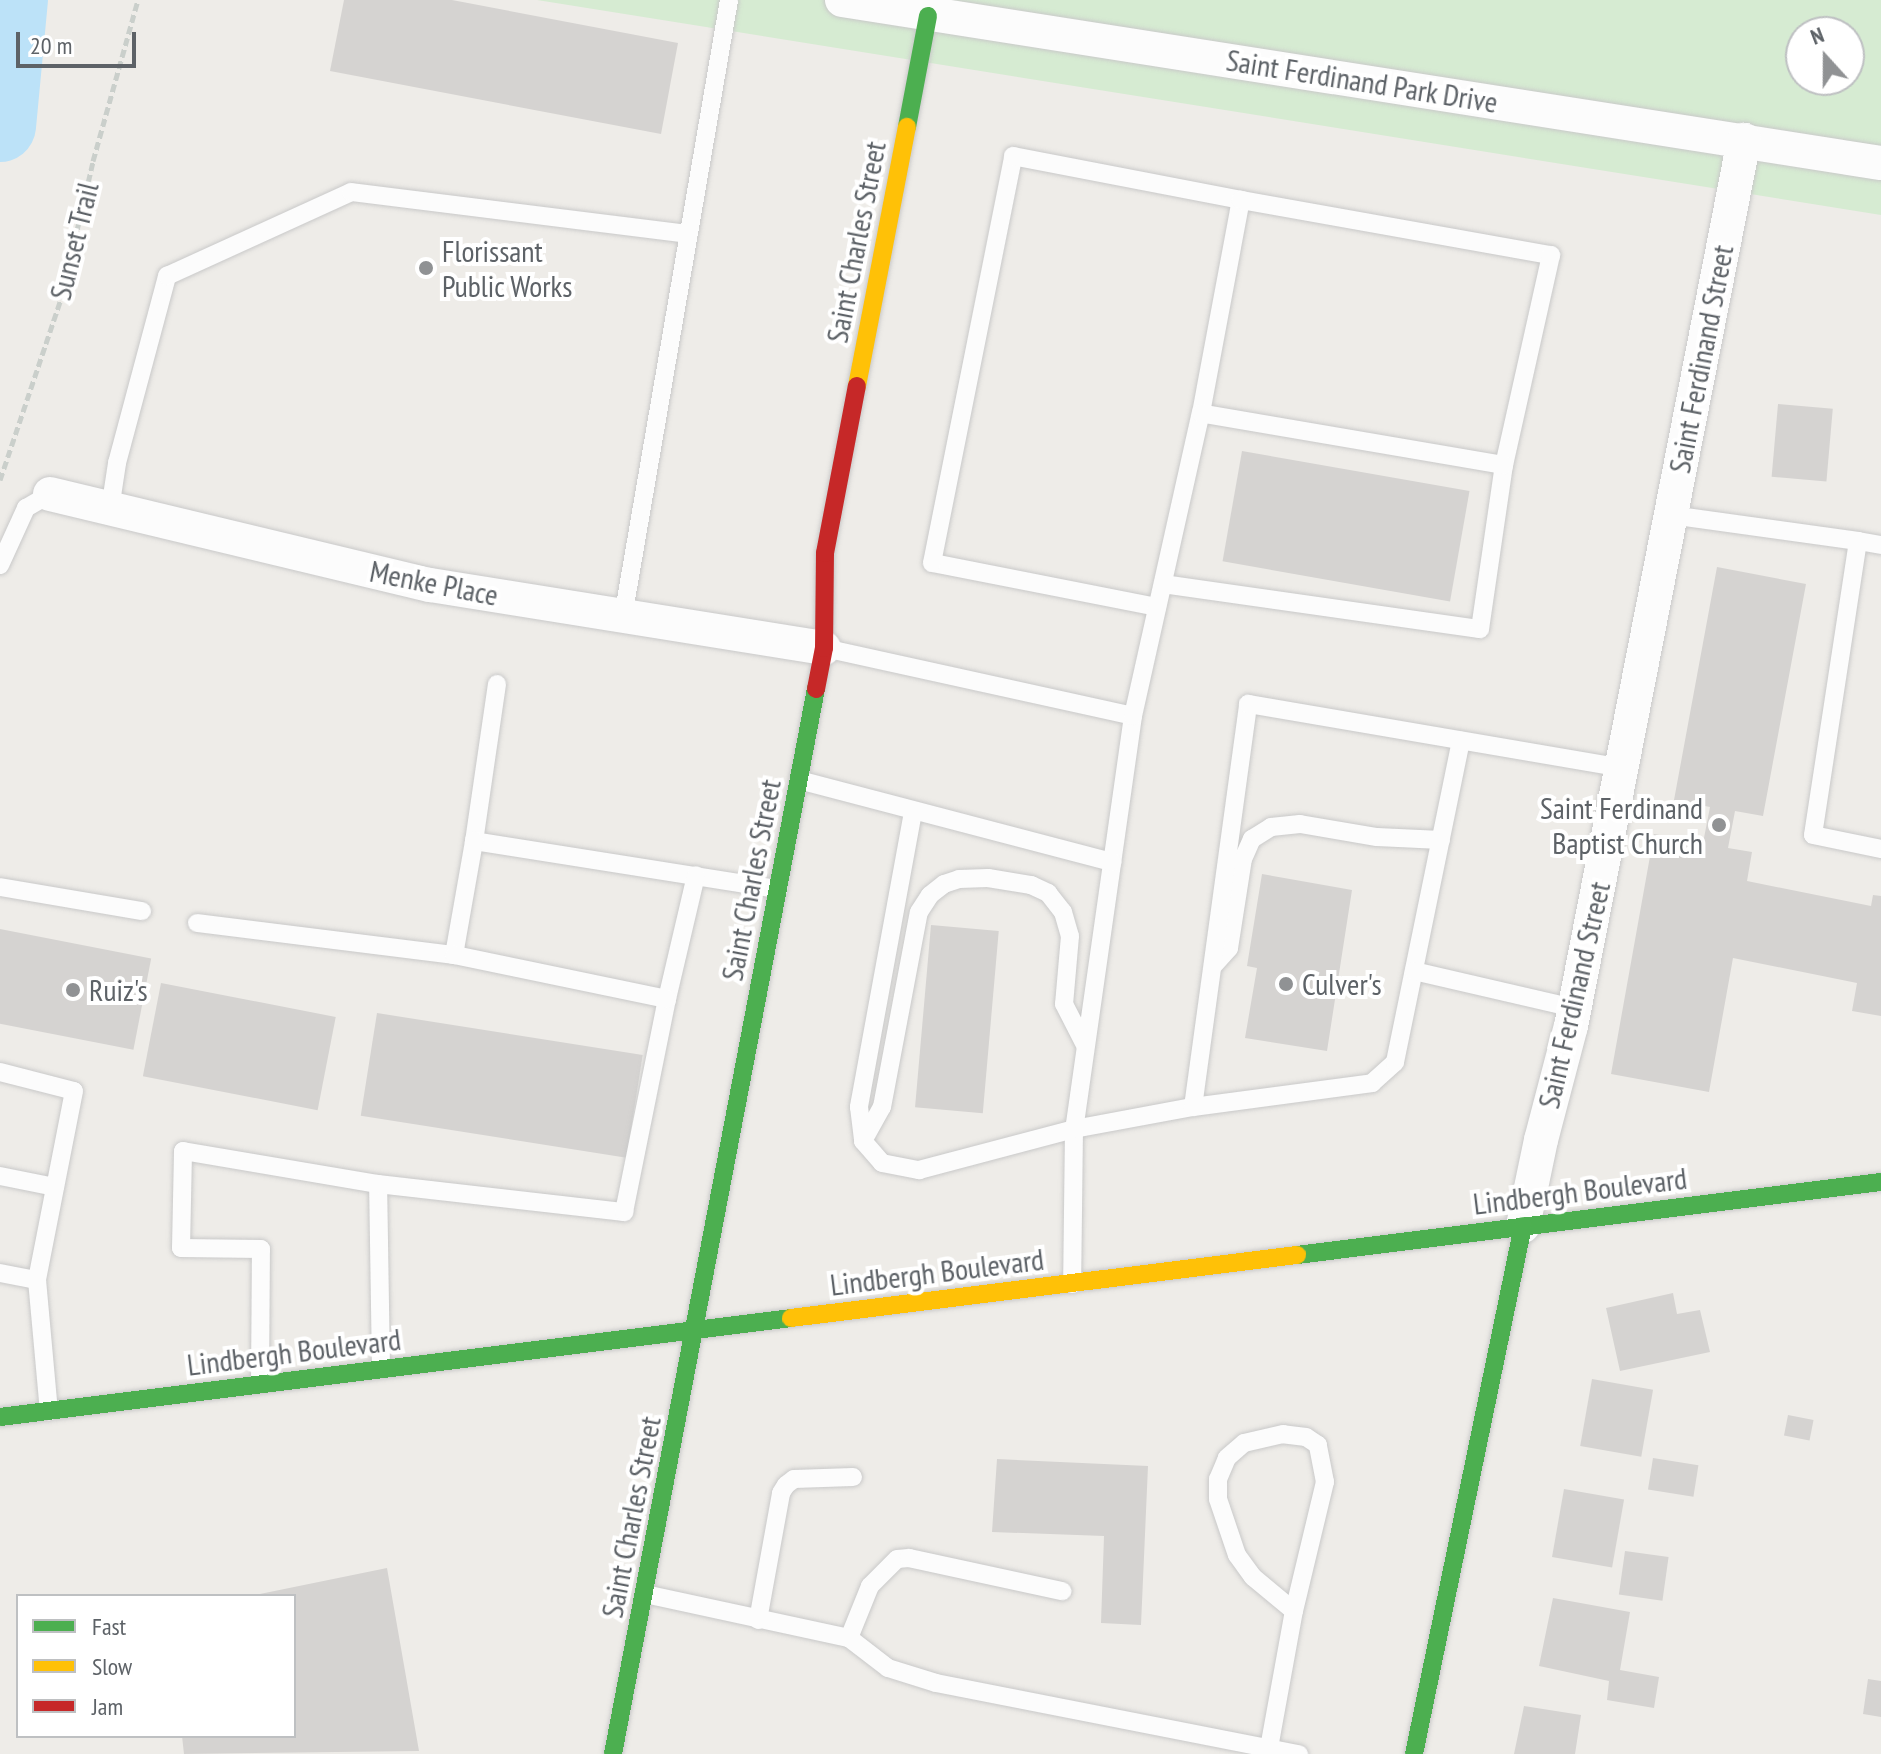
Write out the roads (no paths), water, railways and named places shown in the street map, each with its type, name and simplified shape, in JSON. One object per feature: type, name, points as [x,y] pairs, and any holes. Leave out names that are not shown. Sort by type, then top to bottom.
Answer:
[{"type":"main road","name":"Saint Charles Street","points":[[613,1754],[824,648],[825,553],[928,16]]},
{"type":"main road","name":"Lindbergh Boulevard","points":[[0,1417],[1881,1182]]},
{"type":"main road","name":"Saint Ferdinand Street","points":[[1414,1754],[1523,1226]]},
{"type":"street","name":"Saint Ferdinand Park Drive","points":[[842,0],[928,16],[1881,163]]},
{"type":"street","name":"Saint Ferdinand Street","points":[[1523,1226],[1574,1008],[1744,140]]},
{"type":"street","name":"Menke Place","points":[[50,494],[430,585],[824,648]]},
{"type":"lane","points":[[623,617],[729,0]]},
{"type":"lane","points":[[1157,607],[932,563],[1013,156],[1551,255],[1504,465],[1480,629],[1163,584]]},
{"type":"lane","points":[[110,509],[117,463],[167,276],[351,192],[688,234]]},
{"type":"lane","points":[[1072,1284],[1074,1129],[1133,716],[1201,413],[1241,200]]},
{"type":"lane","points":[[1201,413],[1504,465]]},
{"type":"lane","points":[[0,565],[26,508],[50,494]]},
{"type":"lane","points":[[1671,515],[1881,545]]},
{"type":"lane","points":[[1858,541],[1813,835],[1881,849]]},
{"type":"lane","points":[[824,648],[1133,716]]},
{"type":"lane","points":[[454,955],[497,684]]},
{"type":"lane","points":[[1193,1107],[1248,704],[1621,768]]},
{"type":"lane","points":[[913,812],[859,1107],[863,1141],[882,1163],[919,1170],[1074,1129],[1193,1107],[1372,1083],[1395,1062],[1461,741]]},
{"type":"lane","points":[[799,780],[1112,862]]},
{"type":"lane","points":[[1212,966],[1229,948],[1243,859],[1252,839],[1271,827],[1300,824],[1377,837],[1441,840]]},
{"type":"lane","points":[[474,841],[778,889]]},
{"type":"lane","points":[[260,1384],[261,1249],[181,1248],[183,1151],[378,1184],[624,1212],[667,999],[696,875]]},
{"type":"lane","points":[[863,1141],[882,1107],[919,912],[930,895],[944,884],[959,879],[988,878],[1031,885],[1048,893],[1063,912],[1070,936],[1064,1004],[1085,1045]]},
{"type":"lane","points":[[0,887],[142,911]]},
{"type":"lane","points":[[197,923],[454,955],[667,999]]},
{"type":"lane","points":[[1414,971],[1574,1008]]},
{"type":"lane","points":[[0,1072],[74,1091],[37,1280],[49,1411]]},
{"type":"lane","points":[[0,1176],[55,1187]]},
{"type":"lane","points":[[378,1184],[381,1369]]},
{"type":"lane","points":[[0,1273],[37,1280]]},
{"type":"lane","points":[[1269,1748],[1294,1611],[1325,1482],[1325,1464],[1318,1445],[1306,1437],[1283,1434],[1244,1443],[1227,1458],[1218,1479],[1218,1499],[1237,1555],[1253,1577],[1294,1611]]},
{"type":"lane","points":[[758,1620],[781,1493],[786,1485],[794,1479],[853,1477]]},
{"type":"lane","points":[[849,1638],[870,1586],[897,1559],[909,1558],[1062,1591]]},
{"type":"lane","points":[[645,1594],[849,1638],[888,1668],[936,1683],[1299,1754]]},
{"type":"waterway","points":[[0,126],[12,0]]},
{"type":"place","name":"Florissant Public Works","points":[[426,268]]},
{"type":"place","name":"Saint Ferdinand Baptist Church","points":[[1719,825]]},
{"type":"place","name":"Culver's","points":[[1286,984]]},
{"type":"place","name":"Ruiz's","points":[[73,990]]}]
